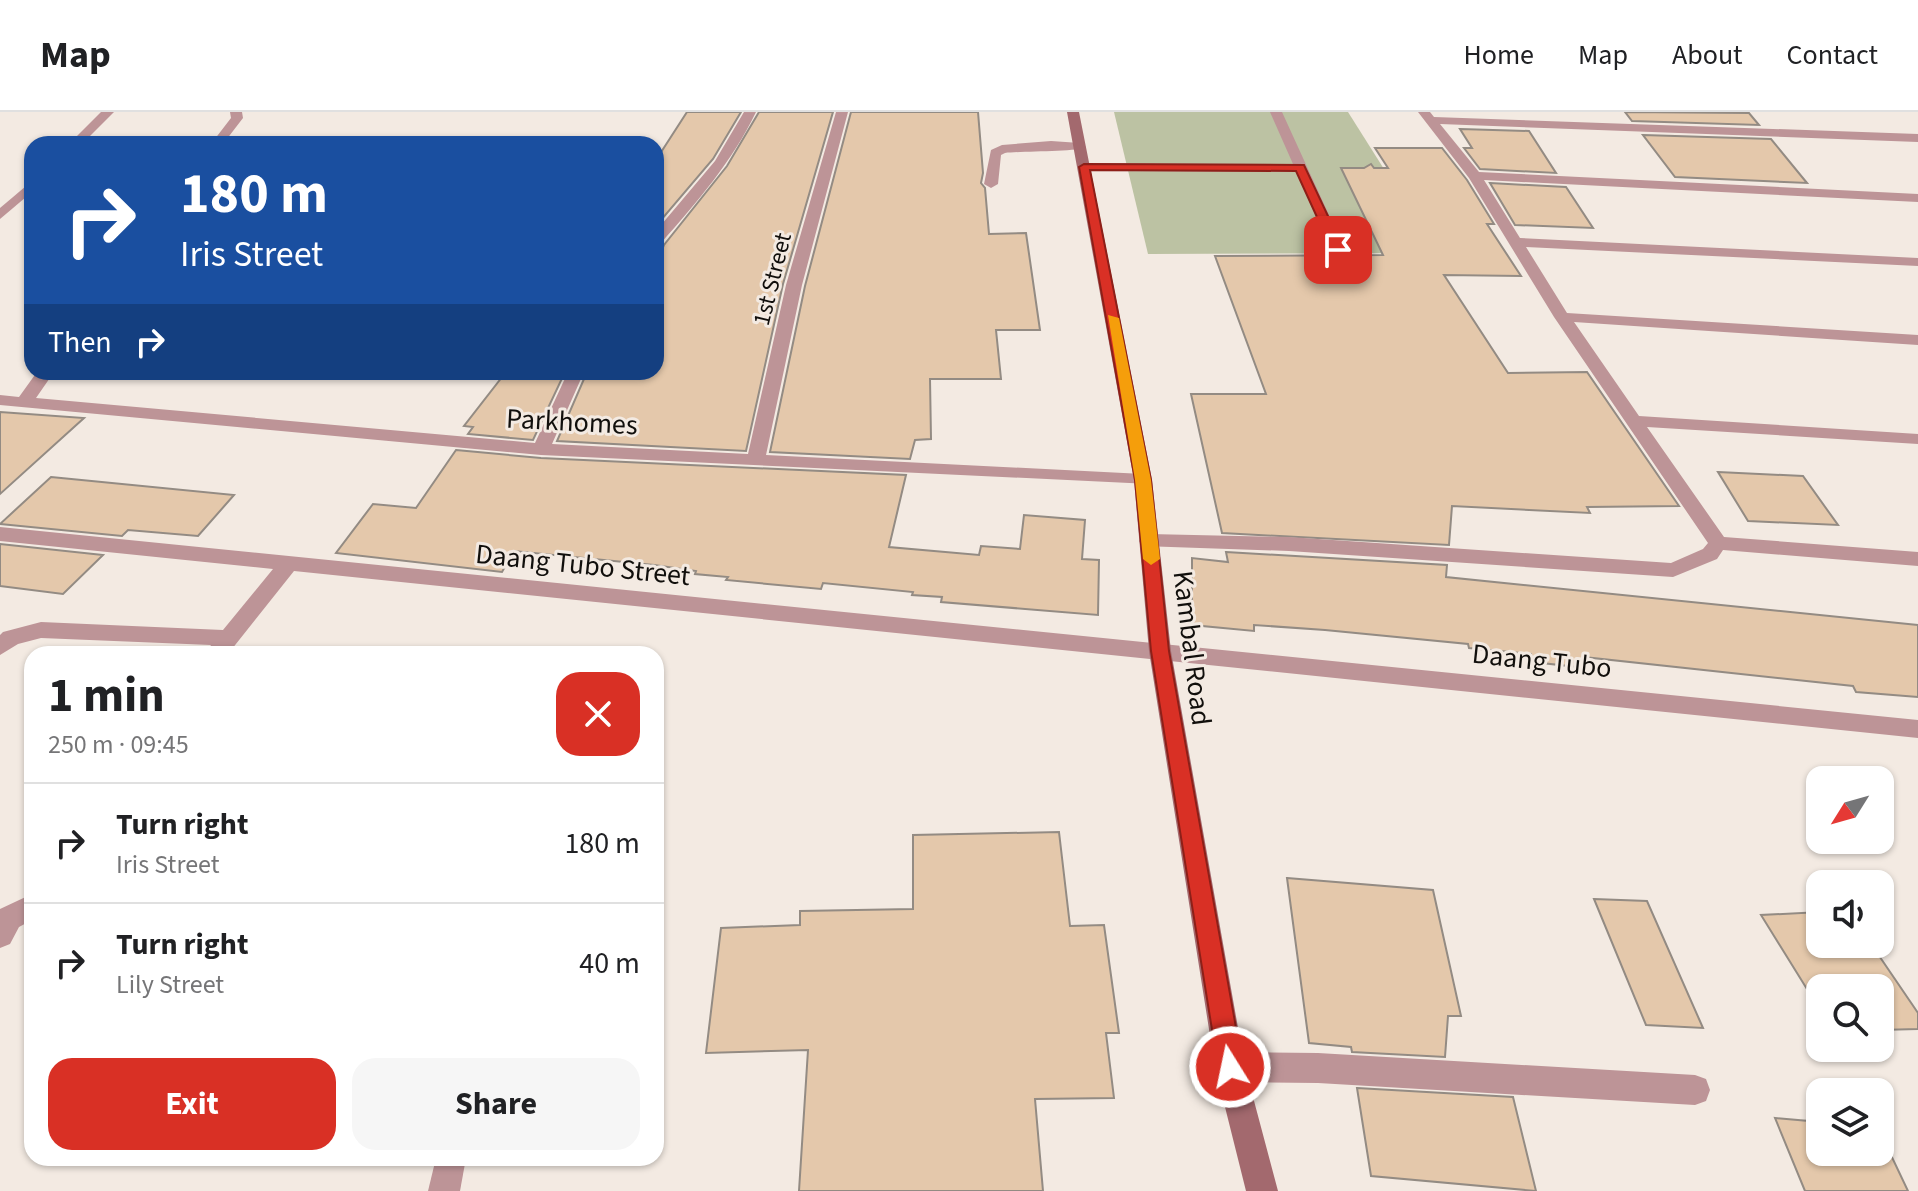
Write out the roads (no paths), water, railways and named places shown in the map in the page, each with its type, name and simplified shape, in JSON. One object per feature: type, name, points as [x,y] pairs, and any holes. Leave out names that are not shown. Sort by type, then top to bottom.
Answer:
[{"type":"main road","name":"Kambal Road","points":[[1073,112],[1143,480],[1160,651],[1230,1067],[1262,1191]]},
{"type":"street","points":[[83,136],[108,112]]},
{"type":"street","points":[[223,136],[237,118],[236,112]]},
{"type":"street","points":[[664,231],[702,189],[750,112]]},
{"type":"street","name":"1st Street","points":[[756,459],[794,285],[842,112]]},
{"type":"street","points":[[1276,112],[1338,250]]},
{"type":"street","points":[[1426,116],[1918,138]]},
{"type":"street","points":[[1426,116],[1475,176],[1562,317],[1718,543]]},
{"type":"street","points":[[991,184],[995,153],[1002,149],[1051,145],[1082,157],[1300,168]]},
{"type":"street","points":[[1475,176],[1918,198]]},
{"type":"street","points":[[0,215],[24,192]]},
{"type":"street","points":[[1515,242],[1918,262]]},
{"type":"street","points":[[1562,317],[1918,340]]},
{"type":"street","points":[[24,402],[40,380]]},
{"type":"street","points":[[541,449],[572,380]]},
{"type":"street","name":"Parkhomes","points":[[0,400],[541,449],[1143,480]]},
{"type":"street","points":[[1636,421],[1918,439]]},
{"type":"street","name":"Daang Tubo Street","points":[[0,534],[1160,651]]},
{"type":"street","points":[[1149,541],[1289,544],[1673,570],[1710,554],[1718,543]]},
{"type":"street","points":[[1718,543],[1918,559]]},
{"type":"street","points":[[0,647],[11,638],[41,630],[221,646],[290,562]]},
{"type":"street","name":"Daang Tubo","points":[[1160,651],[1918,729]]},
{"type":"street","points":[[1230,1067],[1318,1068],[1695,1090]]}]
